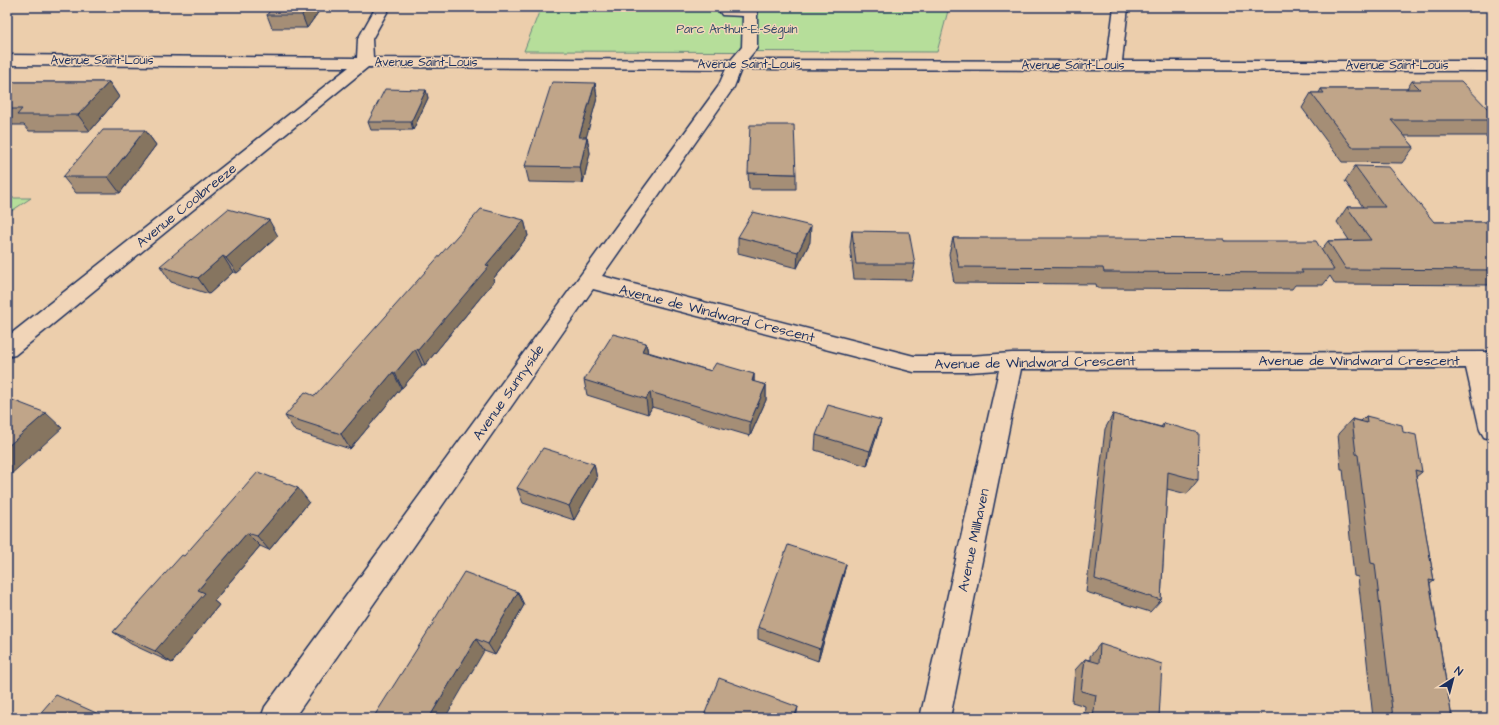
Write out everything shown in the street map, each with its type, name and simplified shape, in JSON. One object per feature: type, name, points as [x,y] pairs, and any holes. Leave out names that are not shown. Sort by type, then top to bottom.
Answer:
[{"type":"street","points":[[365,62],[365,39],[383,7]]},
{"type":"street","points":[[1114,65],[1121,7]]},
{"type":"street","name":"Avenue Sunnyside","points":[[276,718],[726,88],[736,64],[749,48],[750,12],[728,12]]},
{"type":"street","name":"Avenue Saint-Louis","points":[[7,60],[1492,66]]},
{"type":"street","name":"Avenue Coolbreeze","points":[[7,349],[365,62]]},
{"type":"street","name":"Avenue de Windward Crescent","points":[[588,280],[914,364],[969,364],[1012,361],[1484,360]]},
{"type":"street","points":[[1484,360],[1492,430]]},
{"type":"street","name":"Avenue Millhaven","points":[[935,718],[1012,361]]},
{"type":"green space","name":"Parc Arthur-E.-Séguin","points":[[541,7],[949,7],[937,52],[524,51]]},
{"type":"green space","points":[[7,198],[31,198],[7,214]]},
{"type":"building","points":[[272,7],[308,7],[302,15],[267,15]]},
{"type":"building","points":[[1412,81],[1461,81],[1492,113],[1492,120],[1391,120],[1414,147],[1352,147],[1311,93],[1324,93],[1321,89],[1420,89]]},
{"type":"building","points":[[7,82],[109,82],[78,115],[17,115],[22,109],[7,109]]},
{"type":"building","points":[[552,82],[595,83],[579,137],[587,137],[580,167],[525,166]]},
{"type":"building","points":[[385,89],[426,90],[411,122],[368,122]]},
{"type":"building","points":[[750,125],[794,125],[796,174],[748,173]]},
{"type":"building","points":[[103,130],[145,130],[108,177],[63,177]]},
{"type":"building","points":[[1355,166],[1389,167],[1434,222],[1492,222],[1492,270],[1346,269],[1328,241],[1371,240],[1347,207],[1385,207]]},
{"type":"building","points":[[228,209],[269,220],[226,258],[223,256],[198,278],[160,266]]},
{"type":"building","points":[[481,209],[524,220],[486,265],[489,266],[418,350],[415,349],[395,373],[393,372],[341,434],[285,416],[305,392],[315,396]]},
{"type":"building","points":[[753,212],[811,226],[798,252],[738,237]]},
{"type":"building","points":[[852,231],[909,232],[915,264],[856,264]]},
{"type":"building","points":[[953,238],[1117,238],[1224,239],[1224,241],[1316,241],[1334,270],[1301,270],[1303,273],[1104,272],[1103,268],[959,267]]},
{"type":"building","points":[[613,334],[646,343],[642,351],[711,371],[716,363],[754,374],[752,381],[766,385],[750,422],[650,392],[646,399],[584,380]]},
{"type":"building","points":[[7,398],[46,413],[7,447]]},
{"type":"building","points":[[828,405],[881,420],[870,451],[816,435]]},
{"type":"building","points":[[1113,414],[1163,428],[1164,423],[1199,433],[1198,480],[1168,472],[1161,600],[1095,579]]},
{"type":"building","points":[[1366,416],[1402,425],[1403,432],[1416,435],[1422,472],[1415,470],[1434,581],[1429,580],[1452,718],[1393,718],[1375,564],[1371,563],[1358,455],[1356,454],[1352,419],[1367,423]]},
{"type":"building","points":[[543,448],[594,464],[569,506],[517,488]]},
{"type":"building","points":[[258,472],[298,488],[257,536],[247,533],[198,590],[205,593],[155,651],[113,632],[182,555],[184,556]]},
{"type":"building","points":[[788,545],[846,564],[820,649],[758,627]]},
{"type":"building","points":[[464,572],[518,592],[488,644],[476,639],[429,718],[373,718],[434,622]]},
{"type":"building","points":[[1100,644],[1162,664],[1159,718],[1093,718],[1096,695],[1081,691],[1085,659],[1099,663]]},
{"type":"building","points":[[719,678],[798,707],[794,718],[703,718]]},
{"type":"building","points":[[56,695],[103,716],[102,718],[36,718]]}]
